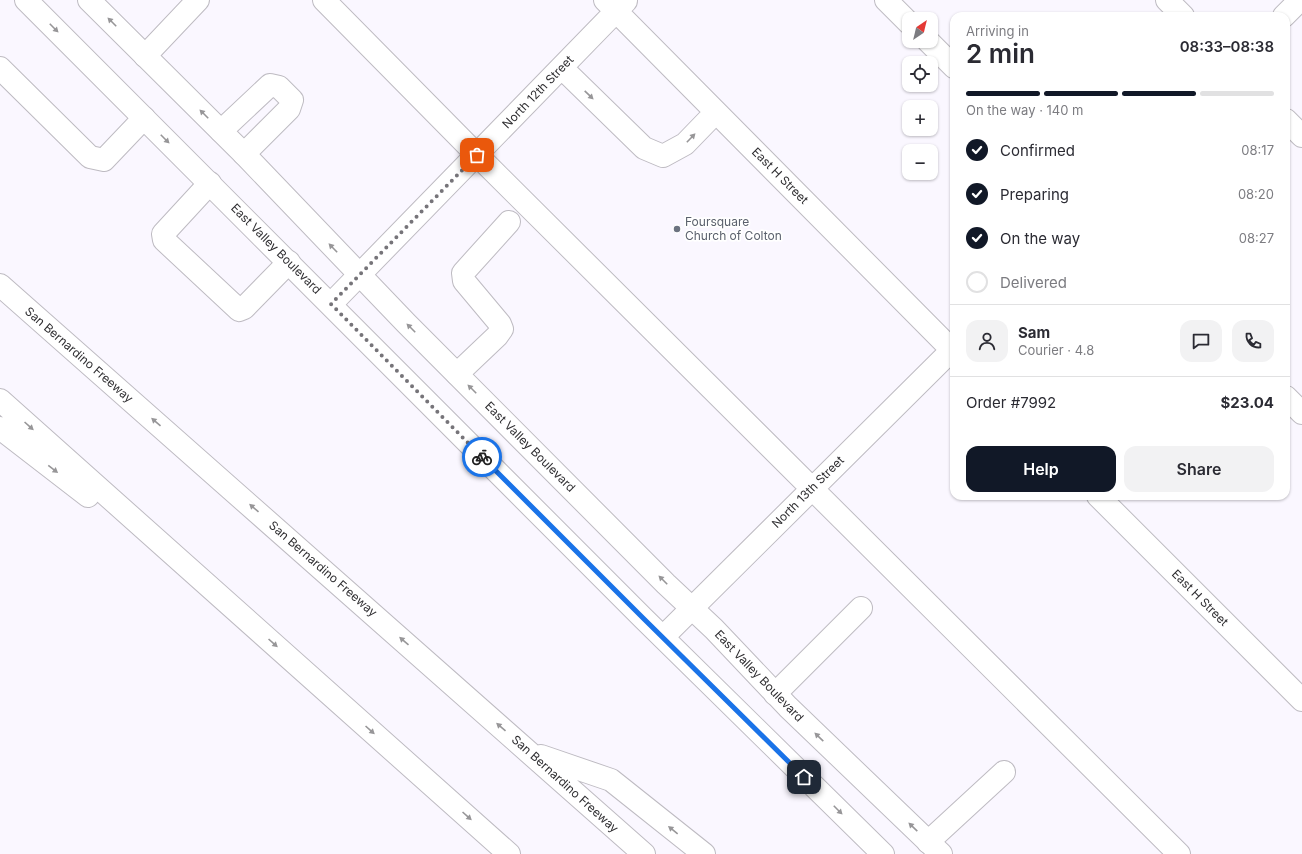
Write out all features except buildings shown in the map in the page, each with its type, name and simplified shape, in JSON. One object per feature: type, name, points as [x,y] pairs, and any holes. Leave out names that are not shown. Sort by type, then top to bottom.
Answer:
[{"type":"main road","name":"East Valley Boulevard","points":[[26,0],[663,637],[883,854]]},
{"type":"main road","name":"East Valley Boulevard","points":[[89,0],[244,154],[360,276],[457,374],[691,608],[714,629],[775,694],[935,848]]},
{"type":"main road","points":[[145,56],[198,0]]},
{"type":"main road","points":[[324,0],[477,155],[1179,854]]},
{"type":"main road","points":[[886,0],[902,16]]},
{"type":"main road","points":[[1167,0],[1179,12]]},
{"type":"main road","points":[[1288,12],[1300,0]]},
{"type":"main road","name":"North 12th Street","points":[[331,304],[562,68],[616,4]]},
{"type":"main road","name":"East H Street","points":[[616,4],[716,112],[950,347]]},
{"type":"main road","points":[[935,48],[950,63]]},
{"type":"main road","points":[[0,68],[90,157],[104,160],[144,118]]},
{"type":"main road","points":[[562,68],[644,148],[663,156],[686,144],[716,112]]},
{"type":"main road","points":[[221,131],[270,85],[279,87],[292,100],[289,109],[244,154]]},
{"type":"main road","points":[[1290,124],[1302,136]]},
{"type":"main road","points":[[210,183],[163,234],[164,240],[239,310],[244,308],[289,262]]},
{"type":"main road","points":[[457,374],[497,336],[502,329],[500,324],[464,282],[463,273],[509,222]]},
{"type":"main road","name":"San Bernardino Freeway","points":[[0,285],[531,752],[644,854]]},
{"type":"main road","name":"North 13th Street","points":[[663,637],[950,353]]},
{"type":"main road","points":[[0,400],[509,854]]},
{"type":"main road","points":[[1290,401],[1302,413]]},
{"type":"main road","points":[[0,428],[244,617]]},
{"type":"main road","name":"East H Street","points":[[1102,500],[1302,700]]},
{"type":"main road","points":[[775,694],[861,608]]},
{"type":"main road","points":[[531,752],[612,780],[704,854]]},
{"type":"main road","points":[[935,848],[1004,772]]},
{"type":"way so far","points":[[477,155],[331,304],[482,457]]},
{"type":"place","name":"Foursquare Church of Colton","points":[[677,229]]},
{"type":"route","points":[[482,457],[804,777]]}]
